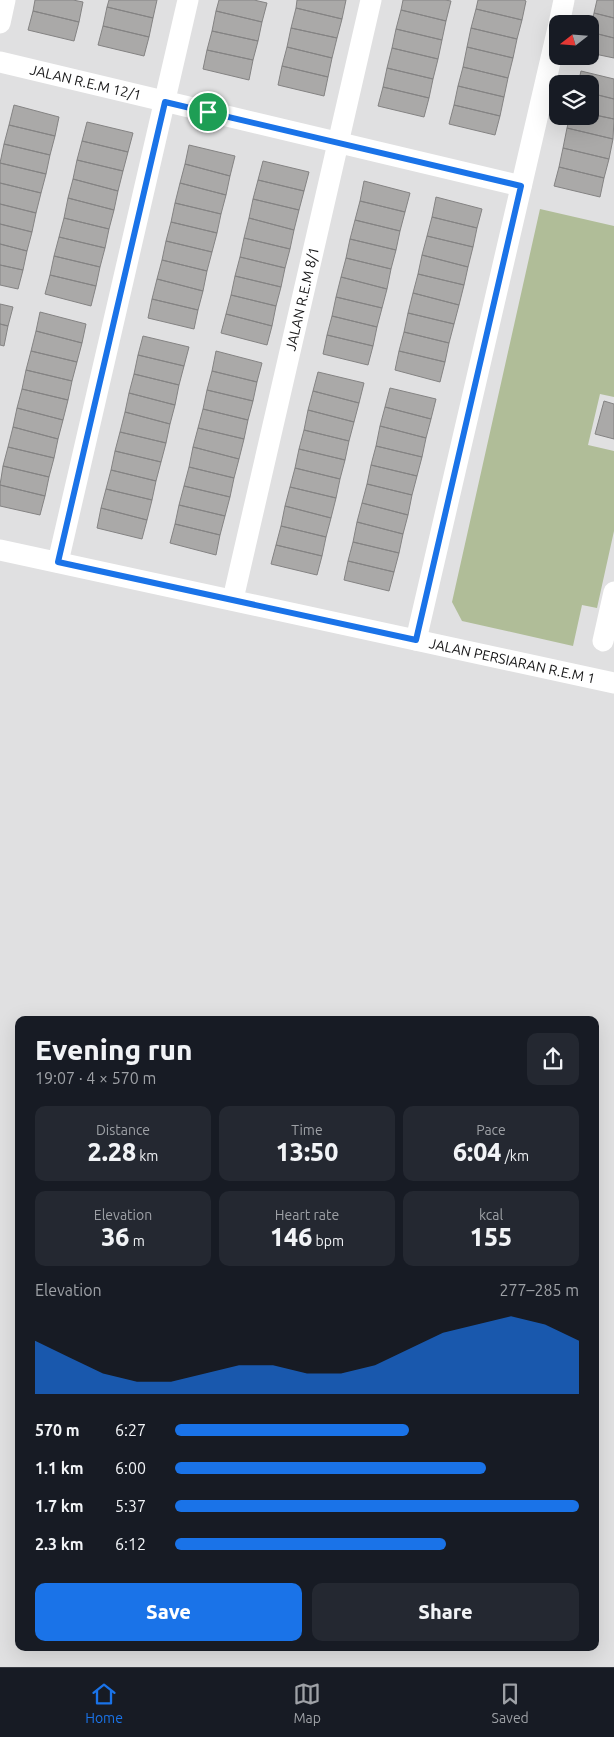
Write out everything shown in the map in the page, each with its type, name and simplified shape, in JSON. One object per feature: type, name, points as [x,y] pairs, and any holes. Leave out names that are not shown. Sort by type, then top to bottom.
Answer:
[{"type":"street","points":[[0,23],[5,0]]},
{"type":"street","points":[[58,562],[188,0]]},
{"type":"street","name":"JALAN R.E.M 8/1","points":[[232,599],[371,0]]},
{"type":"street","points":[[560,15],[564,0]]},
{"type":"street","name":"JALAN R.E.M 12/1","points":[[0,62],[521,186]]},
{"type":"street","points":[[416,640],[549,65]]},
{"type":"street","name":"JALAN PERSIARAN R.E.M 1","points":[[0,550],[614,683]]},
{"type":"street","points":[[603,641],[614,592]]},
{"type":"green space","points":[[540,209],[614,226],[614,397],[600,394],[588,445],[614,451],[614,531],[597,608],[582,605],[573,646],[462,621],[452,602]]},
{"type":"building","points":[[35,0],[73,0],[83,2],[79,22],[33,11]]},
{"type":"building","points":[[109,0],[157,0],[153,18],[107,7]]},
{"type":"building","points":[[219,0],[254,0],[267,3],[262,22],[216,11]]},
{"type":"building","points":[[297,0],[346,0],[342,19],[296,8]]},
{"type":"building","points":[[403,0],[451,1],[446,21],[401,10]]},
{"type":"building","points":[[478,0],[524,0],[526,1],[522,20],[476,9]]},
{"type":"building","points":[[597,0],[614,0],[614,18],[594,13]]},
{"type":"building","points":[[107,7],[153,18],[149,37],[103,26]]},
{"type":"building","points":[[296,8],[342,19],[337,38],[291,28]]},
{"type":"building","points":[[476,9],[522,20],[517,39],[471,28]]},
{"type":"building","points":[[401,10],[446,21],[442,40],[396,29]]},
{"type":"building","points":[[33,11],[79,22],[74,41],[28,30]]},
{"type":"building","points":[[216,11],[262,22],[258,41],[212,31]]},
{"type":"building","points":[[594,13],[614,18],[614,38],[599,34],[599,15],[594,15]]},
{"type":"building","points":[[103,26],[149,37],[144,56],[98,45]]},
{"type":"building","points":[[291,28],[337,38],[332,58],[287,47]]},
{"type":"building","points":[[471,28],[517,39],[513,58],[467,47]]},
{"type":"building","points":[[396,29],[442,40],[438,59],[392,48]]},
{"type":"building","points":[[212,31],[258,41],[253,60],[207,50]]},
{"type":"building","points":[[599,34],[614,38],[614,58],[599,55]]},
{"type":"building","points":[[287,47],[332,58],[328,77],[282,66]]},
{"type":"building","points":[[467,47],[513,58],[508,78],[463,67]]},
{"type":"building","points":[[392,48],[438,59],[433,79],[387,68]]},
{"type":"building","points":[[207,50],[253,60],[249,80],[203,69]]},
{"type":"building","points":[[282,66],[328,77],[324,96],[278,85]]},
{"type":"building","points":[[463,67],[508,78],[504,97],[458,86]]},
{"type":"building","points":[[387,68],[433,79],[429,98],[383,87]]},
{"type":"building","points":[[581,71],[598,75],[580,75]]},
{"type":"building","points":[[599,75],[614,79],[614,99],[599,95]]},
{"type":"building","points":[[458,86],[504,97],[500,116],[454,105]]},
{"type":"building","points":[[383,87],[429,98],[424,117],[378,106]]},
{"type":"building","points":[[599,95],[614,99],[614,119],[599,116]]},
{"type":"building","points":[[14,105],[59,117],[55,136],[9,125]]},
{"type":"building","points":[[454,105],[500,116],[495,135],[449,124]]},
{"type":"building","points":[[599,116],[614,119],[613,139],[567,128],[568,125],[599,125]]},
{"type":"building","points":[[87,122],[133,133],[128,152],[82,141]]},
{"type":"building","points":[[9,125],[55,136],[50,155],[4,144]]},
{"type":"building","points":[[567,128],[613,139],[609,159],[563,148]]},
{"type":"building","points":[[82,141],[128,152],[123,171],[77,160]]},
{"type":"building","points":[[4,144],[50,155],[46,174],[0,163]]},
{"type":"building","points":[[189,145],[235,156],[230,176],[185,164]]},
{"type":"building","points":[[563,148],[609,159],[604,178],[559,167]]},
{"type":"building","points":[[77,160],[123,171],[118,191],[73,179]]},
{"type":"building","points":[[263,161],[309,172],[304,191],[258,180]]},
{"type":"building","points":[[0,163],[46,174],[41,193],[0,183]]},
{"type":"building","points":[[185,164],[230,176],[226,195],[180,183]]},
{"type":"building","points":[[559,167],[604,178],[600,197],[554,186]]},
{"type":"building","points":[[73,179],[118,191],[114,210],[68,198]]},
{"type":"building","points":[[258,180],[304,191],[299,210],[253,199]]},
{"type":"building","points":[[364,181],[410,193],[405,212],[360,201]]},
{"type":"building","points":[[0,183],[41,193],[36,213],[0,204]]},
{"type":"building","points":[[180,183],[226,195],[221,214],[175,203]]},
{"type":"building","points":[[436,197],[482,209],[477,228],[432,217]]},
{"type":"building","points":[[68,198],[114,210],[109,229],[64,218]]},
{"type":"building","points":[[253,199],[299,210],[294,230],[249,218]]},
{"type":"building","points":[[360,201],[405,212],[400,231],[355,220]]},
{"type":"building","points":[[175,203],[221,214],[217,233],[171,222]]},
{"type":"building","points":[[0,204],[36,213],[32,232],[0,224]]},
{"type":"building","points":[[432,217],[477,228],[473,247],[427,236]]},
{"type":"building","points":[[64,218],[109,229],[105,248],[59,237]]},
{"type":"building","points":[[249,218],[294,230],[290,249],[244,238]]},
{"type":"building","points":[[355,220],[400,231],[396,250],[350,239]]},
{"type":"building","points":[[171,222],[217,233],[212,252],[166,241]]},
{"type":"building","points":[[0,224],[32,232],[27,251],[0,244]]},
{"type":"building","points":[[427,236],[473,247],[468,267],[422,255]]},
{"type":"building","points":[[59,237],[105,248],[100,267],[54,256]]},
{"type":"building","points":[[244,238],[290,249],[285,268],[240,257]]},
{"type":"building","points":[[350,239],[396,250],[391,269],[346,258]]},
{"type":"building","points":[[166,241],[212,252],[207,271],[162,260]]},
{"type":"building","points":[[0,244],[27,251],[23,270],[0,265]]},
{"type":"building","points":[[422,255],[468,267],[464,285],[418,274]]},
{"type":"building","points":[[54,256],[100,267],[96,286],[50,275]]},
{"type":"building","points":[[240,257],[285,268],[281,287],[235,276]]},
{"type":"building","points":[[346,258],[391,269],[387,289],[341,277]]},
{"type":"building","points":[[162,260],[207,271],[203,291],[157,279]]},
{"type":"building","points":[[0,265],[23,270],[18,289],[0,285]]},
{"type":"building","points":[[418,274],[464,285],[459,305],[413,293]]},
{"type":"building","points":[[50,275],[96,286],[91,306],[45,294]]},
{"type":"building","points":[[235,276],[281,287],[276,306],[231,295]]},
{"type":"building","points":[[341,277],[387,289],[382,308],[336,297]]},
{"type":"building","points":[[157,279],[203,291],[198,310],[152,299]]},
{"type":"building","points":[[413,293],[459,305],[454,324],[408,313]]},
{"type":"building","points":[[231,295],[276,306],[272,326],[226,314]]},
{"type":"building","points":[[336,297],[382,308],[377,327],[332,316]]},
{"type":"building","points":[[152,299],[198,310],[194,329],[148,318]]},
{"type":"building","points":[[0,304],[13,307],[8,326],[0,324]]},
{"type":"building","points":[[40,312],[86,324],[82,343],[36,331]]},
{"type":"building","points":[[408,313],[454,324],[449,343],[404,332]]},
{"type":"building","points":[[226,314],[272,326],[267,345],[221,333]]},
{"type":"building","points":[[332,316],[377,327],[373,346],[327,335]]},
{"type":"building","points":[[0,324],[8,326],[4,346],[0,345]]},
{"type":"building","points":[[36,331],[82,343],[77,362],[31,351]]},
{"type":"building","points":[[404,332],[449,343],[445,362],[399,351]]},
{"type":"building","points":[[327,335],[373,346],[368,365],[323,354]]},
{"type":"building","points":[[143,336],[189,347],[184,366],[138,355]]},
{"type":"building","points":[[31,351],[77,362],[72,381],[26,370]]},
{"type":"building","points":[[216,351],[262,363],[257,382],[212,371]]},
{"type":"building","points":[[399,351],[445,362],[440,382],[395,370]]},
{"type":"building","points":[[138,355],[184,366],[179,385],[134,374]]},
{"type":"building","points":[[26,370],[72,381],[68,400],[22,389]]},
{"type":"building","points":[[212,371],[257,382],[253,401],[207,390]]},
{"type":"building","points":[[318,372],[364,383],[359,403],[313,391]]},
{"type":"building","points":[[134,374],[179,385],[175,405],[129,393]]},
{"type":"building","points":[[390,388],[436,399],[431,419],[385,407]]},
{"type":"building","points":[[22,389],[68,400],[63,420],[17,408]]},
{"type":"building","points":[[207,390],[253,401],[248,420],[203,409]]},
{"type":"building","points":[[313,391],[359,403],[354,422],[308,410]]},
{"type":"building","points":[[129,393],[175,405],[170,424],[125,412]]},
{"type":"building","points":[[604,401],[614,404],[614,439],[595,434]]},
{"type":"building","points":[[385,407],[431,419],[426,438],[380,426]]},
{"type":"building","points":[[17,408],[63,420],[58,439],[13,427]]},
{"type":"building","points":[[203,409],[248,420],[244,439],[198,428]]},
{"type":"building","points":[[308,410],[354,422],[349,441],[304,430]]},
{"type":"building","points":[[125,412],[170,424],[166,443],[120,432]]},
{"type":"building","points":[[380,426],[426,438],[422,457],[376,446]]},
{"type":"building","points":[[13,427],[58,439],[54,458],[8,447]]},
{"type":"building","points":[[198,428],[244,439],[239,459],[193,447]]},
{"type":"building","points":[[304,430],[349,441],[345,460],[299,449]]},
{"type":"building","points":[[120,432],[166,443],[161,462],[115,451]]},
{"type":"building","points":[[376,446],[422,457],[417,476],[371,465]]},
{"type":"building","points":[[8,447],[54,458],[49,477],[3,466]]},
{"type":"building","points":[[193,447],[239,459],[234,478],[189,467]]},
{"type":"building","points":[[299,449],[345,460],[340,479],[295,468]]},
{"type":"building","points":[[115,451],[161,462],[156,481],[111,470]]},
{"type":"building","points":[[371,465],[417,476],[412,495],[367,484]]},
{"type":"building","points":[[3,466],[49,477],[45,496],[0,485]]},
{"type":"building","points":[[189,467],[234,478],[230,497],[184,486]]},
{"type":"building","points":[[295,468],[340,479],[336,498],[290,487]]},
{"type":"building","points":[[111,470],[156,481],[152,500],[106,489]]},
{"type":"building","points":[[367,484],[412,495],[408,515],[362,503]]},
{"type":"building","points":[[0,485],[45,496],[40,515],[0,506]]},
{"type":"building","points":[[184,486],[230,497],[225,516],[179,505]]},
{"type":"building","points":[[290,487],[336,498],[331,518],[285,506]]},
{"type":"building","points":[[106,489],[152,500],[147,520],[101,508]]},
{"type":"building","points":[[362,503],[408,515],[403,534],[357,522]]},
{"type":"building","points":[[179,505],[225,516],[220,535],[175,524]]},
{"type":"building","points":[[285,506],[331,518],[326,537],[281,526]]},
{"type":"building","points":[[101,508],[147,520],[142,539],[97,528]]},
{"type":"building","points":[[357,522],[403,534],[399,553],[353,542]]},
{"type":"building","points":[[175,524],[220,535],[216,555],[170,543]]},
{"type":"building","points":[[281,526],[326,537],[322,556],[276,545]]},
{"type":"building","points":[[353,542],[399,553],[394,572],[348,561]]},
{"type":"building","points":[[276,545],[322,556],[317,575],[271,564]]},
{"type":"building","points":[[348,561],[394,572],[389,591],[344,580]]},
{"type":"route","points":[[165,102],[208,112],[521,186],[416,640],[58,562],[165,102]]}]
